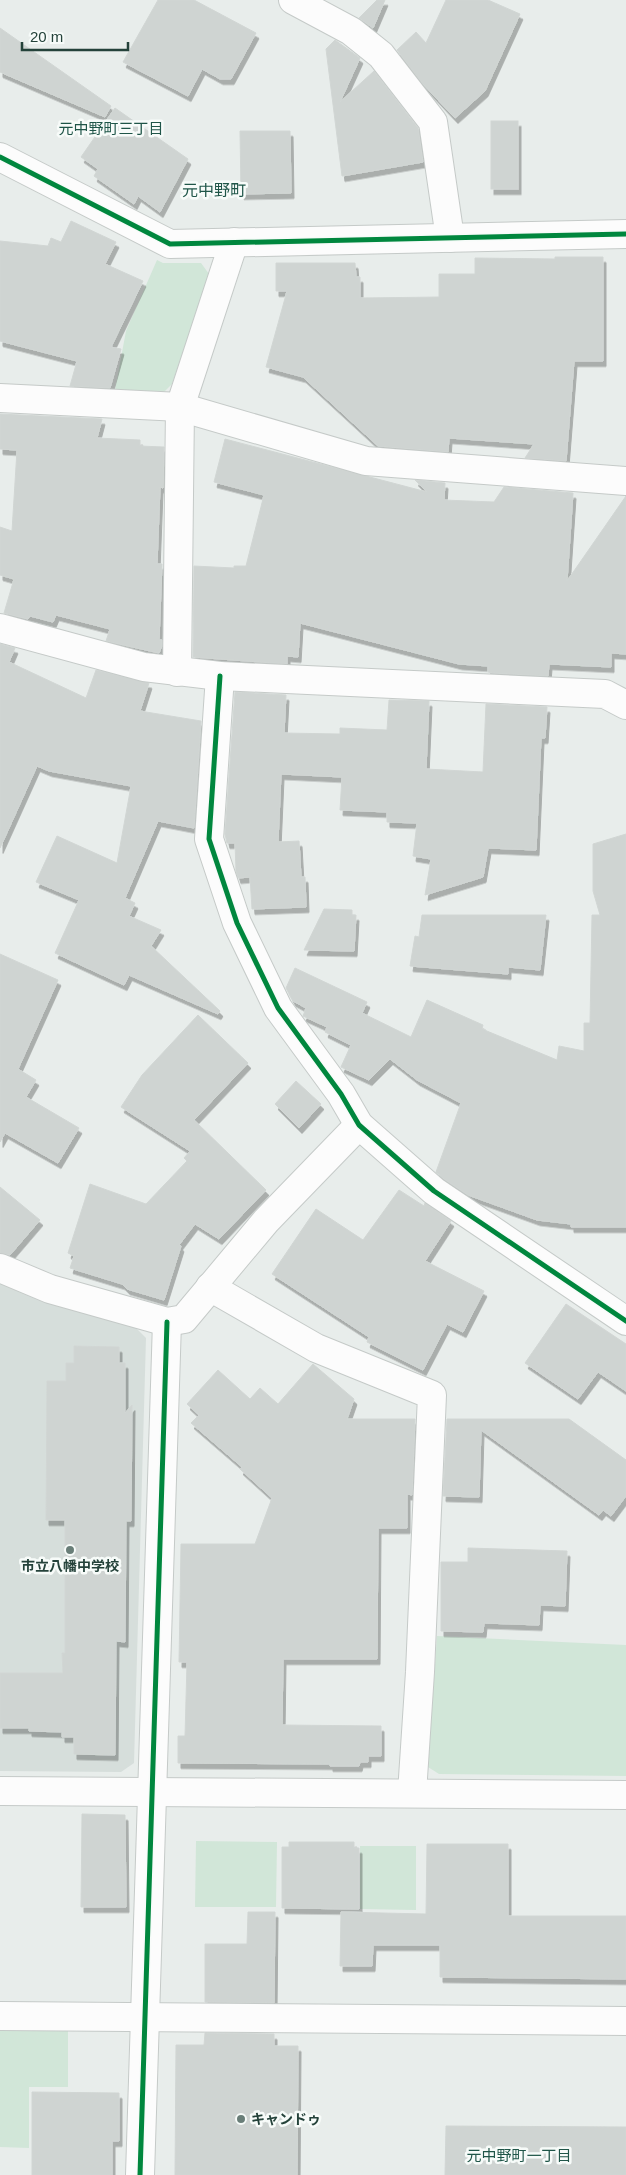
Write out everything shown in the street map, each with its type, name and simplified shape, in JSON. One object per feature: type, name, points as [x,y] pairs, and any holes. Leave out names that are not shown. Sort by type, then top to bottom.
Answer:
[{"type":"street","points":[[293,0],[351,31],[381,55],[433,122],[450,238]]},
{"type":"street","points":[[0,157],[170,244],[626,234]]},
{"type":"street","points":[[177,672],[180,408],[234,242]]},
{"type":"street","points":[[0,398],[180,408],[366,461],[626,481]]},
{"type":"street","points":[[0,628],[144,668],[220,676],[605,694],[626,705]]},
{"type":"street","points":[[220,676],[209,839],[237,923],[278,1008],[341,1094],[359,1125],[434,1191],[626,1321]]},
{"type":"street","points":[[0,1268],[50,1289],[167,1322],[184,1318],[266,1221],[359,1125]]},
{"type":"street","points":[[210,1287],[316,1348],[432,1395],[420,1672],[412,1793]]},
{"type":"street","points":[[140,2175],[167,1322]]},
{"type":"street","points":[[0,1790],[626,1795]]},
{"type":"street","points":[[0,2016],[626,2021]]},
{"type":"shaded area","name":"市立八幡中学校","points":[[0,1282],[130,1322],[146,1338],[134,1763],[121,1772],[0,1771]]},
{"type":"green space","points":[[157,260],[163,263],[201,263],[209,274],[172,384],[164,392],[115,390],[126,331]]},
{"type":"green space","points":[[437,1636],[626,1645],[626,1776],[439,1774],[428,1767]]},
{"type":"green space","points":[[196,1841],[277,1842],[276,1907],[195,1907]]},
{"type":"green space","points":[[360,1846],[416,1846],[416,1910],[360,1909]]},
{"type":"green space","points":[[0,2030],[68,2030],[68,2087],[29,2087],[29,2148],[0,2147]]},
{"type":"building","points":[[158,0],[194,0],[256,33],[231,79],[220,79],[202,69],[188,96],[123,62]]},
{"type":"building","points":[[377,0],[385,0],[373,28],[359,18]]},
{"type":"building","points":[[446,0],[488,0],[520,14],[485,91],[455,118],[422,83],[397,50],[416,32],[426,43]]},
{"type":"building","points":[[0,28],[111,106],[105,117],[0,72]]},
{"type":"building","points":[[335,40],[360,58],[340,102],[374,71],[418,128],[423,162],[342,176],[326,49]]},
{"type":"building","points":[[115,108],[188,159],[160,212],[138,196],[134,204],[94,176],[98,169],[81,157]]},
{"type":"building","points":[[491,121],[518,121],[518,189],[491,189]]},
{"type":"building","points":[[240,131],[290,131],[291,193],[241,194]]},
{"type":"building","points":[[71,221],[116,242],[105,264],[143,281],[111,347],[121,349],[110,388],[70,386],[77,361],[0,341],[0,241],[48,246],[51,238],[61,242]]},
{"type":"building","points":[[555,257],[603,257],[603,361],[574,361],[566,461],[525,458],[534,444],[449,438],[448,452],[378,446],[303,377],[266,367],[287,291],[276,291],[276,263],[355,263],[356,277],[360,277],[360,298],[439,297],[439,274],[475,274],[475,258],[555,259]]},
{"type":"building","points":[[0,414],[102,419],[97,438],[140,440],[140,446],[164,447],[163,488],[160,487],[157,564],[162,564],[159,640],[162,640],[162,646],[159,653],[106,641],[110,629],[56,615],[53,622],[30,616],[28,619],[4,613],[14,579],[0,575],[0,527],[12,531],[17,450],[0,449]]},
{"type":"building","points":[[225,439],[427,492],[415,480],[445,483],[444,500],[494,502],[504,487],[573,493],[567,581],[626,496],[626,654],[611,653],[611,667],[549,664],[548,676],[493,673],[488,672],[488,666],[459,664],[300,623],[298,657],[287,656],[287,664],[193,657],[194,566],[234,568],[234,566],[246,566],[264,495],[214,482]]},
{"type":"building","points":[[0,644],[15,648],[9,662],[86,698],[96,670],[149,683],[140,711],[201,721],[194,828],[158,821],[125,898],[135,903],[129,916],[161,930],[151,946],[220,1011],[218,1014],[129,975],[124,985],[55,953],[79,900],[36,882],[57,836],[117,863],[131,786],[49,771],[37,766],[0,848]]},
{"type":"building","points":[[235,692],[286,695],[284,733],[340,734],[340,728],[387,730],[389,700],[429,701],[426,769],[483,772],[486,704],[547,707],[545,738],[541,738],[536,850],[488,848],[483,877],[425,895],[431,859],[413,856],[417,823],[387,822],[387,812],[340,810],[342,777],[281,774],[278,842],[299,841],[301,877],[305,877],[306,907],[252,909],[250,877],[238,878],[235,843],[227,843],[225,834]]},
{"type":"building","points":[[626,834],[626,1227],[571,1227],[571,1224],[537,1220],[468,1195],[444,1179],[436,1172],[461,1103],[417,1080],[390,1059],[369,1080],[341,1067],[351,1045],[325,1032],[327,1027],[303,1016],[306,1008],[293,1001],[286,988],[295,968],[367,1002],[362,1013],[411,1037],[427,1000],[483,1025],[482,1029],[557,1060],[559,1046],[584,1051],[584,1023],[590,1023],[592,915],[600,915],[593,891],[593,844]]},
{"type":"building","points":[[324,909],[352,910],[352,915],[356,915],[354,951],[304,950]]},
{"type":"building","points":[[422,915],[546,915],[540,970],[508,967],[508,974],[410,966],[415,936],[419,937]]},
{"type":"building","points":[[0,954],[58,980],[18,1069],[36,1080],[26,1097],[79,1128],[58,1163],[5,1133],[0,1142]]},
{"type":"building","points":[[198,1015],[248,1063],[194,1120],[266,1190],[219,1239],[195,1224],[179,1245],[181,1246],[164,1300],[127,1289],[122,1284],[70,1268],[74,1256],[68,1253],[90,1184],[146,1204],[187,1161],[184,1158],[190,1151],[121,1107],[142,1075]]},
{"type":"building","points":[[296,1081],[321,1104],[299,1128],[275,1104]]},
{"type":"building","points":[[0,1187],[40,1220],[10,1255],[0,1253]]},
{"type":"building","points":[[399,1190],[424,1206],[425,1203],[451,1221],[425,1261],[484,1291],[463,1332],[447,1324],[423,1370],[367,1342],[369,1337],[272,1274],[316,1209],[363,1240]]},
{"type":"building","points":[[566,1304],[626,1344],[626,1391],[598,1372],[578,1399],[525,1363]]},
{"type":"building","points":[[74,1346],[119,1347],[119,1363],[125,1363],[125,1413],[132,1405],[131,1521],[126,1521],[125,1642],[116,1641],[115,1755],[74,1754],[74,1737],[62,1737],[62,1732],[29,1731],[29,1728],[0,1728],[0,1673],[63,1673],[62,1653],[65,1653],[65,1520],[46,1520],[47,1381],[66,1381],[66,1363],[74,1363]]},
{"type":"building","points":[[313,1364],[354,1399],[347,1419],[415,1419],[412,1495],[407,1494],[407,1528],[378,1528],[377,1659],[283,1659],[282,1725],[381,1726],[381,1756],[368,1756],[368,1762],[360,1762],[359,1766],[330,1766],[330,1764],[178,1763],[178,1736],[185,1736],[187,1662],[179,1662],[181,1544],[255,1544],[272,1498],[240,1469],[242,1467],[191,1423],[199,1415],[187,1404],[218,1370],[250,1399],[260,1388],[278,1404]]},
{"type":"building","points":[[447,1419],[569,1419],[626,1460],[626,1496],[611,1516],[603,1510],[599,1515],[481,1430],[479,1497],[443,1496]]},
{"type":"building","points":[[468,1548],[567,1551],[565,1606],[540,1605],[539,1625],[484,1623],[483,1632],[441,1631],[441,1562],[468,1562]]},
{"type":"building","points":[[82,1814],[125,1815],[126,1907],[81,1907]]},
{"type":"building","points":[[289,1842],[354,1842],[354,1848],[359,1848],[359,1909],[282,1908],[282,1847],[289,1847]]},
{"type":"building","points":[[427,1844],[508,1844],[508,1916],[626,1916],[626,1979],[440,1977],[440,1945],[373,1945],[372,1966],[340,1966],[341,1912],[426,1914]]},
{"type":"building","points":[[248,1912],[275,1912],[274,2003],[205,2002],[205,1944],[247,1944]]},
{"type":"building","points":[[205,2033],[274,2034],[274,2046],[298,2046],[297,2175],[175,2175],[176,2045],[204,2045]]},
{"type":"building","points":[[32,2092],[119,2093],[119,2141],[112,2141],[112,2175],[32,2175]]},
{"type":"building","points":[[446,2126],[626,2127],[626,2175],[445,2175]]},
{"type":"cycle path","points":[[0,157],[170,244],[626,234]]},
{"type":"cycle path","points":[[220,676],[209,839],[237,923],[278,1008],[341,1094],[359,1125],[434,1191],[626,1321]]},
{"type":"cycle path","points":[[140,2175],[167,1322]]},
{"type":"place","name":"市立八幡中学校","points":[[70,1550]]},
{"type":"place","name":"キャンドゥ","points":[[241,2119]]},
{"type":"district","name":"元中野町三丁目","points":[[111,128]]},
{"type":"district","name":"元中野町","points":[[214,190]]},
{"type":"district","name":"元中野町一丁目","points":[[519,2155]]}]
